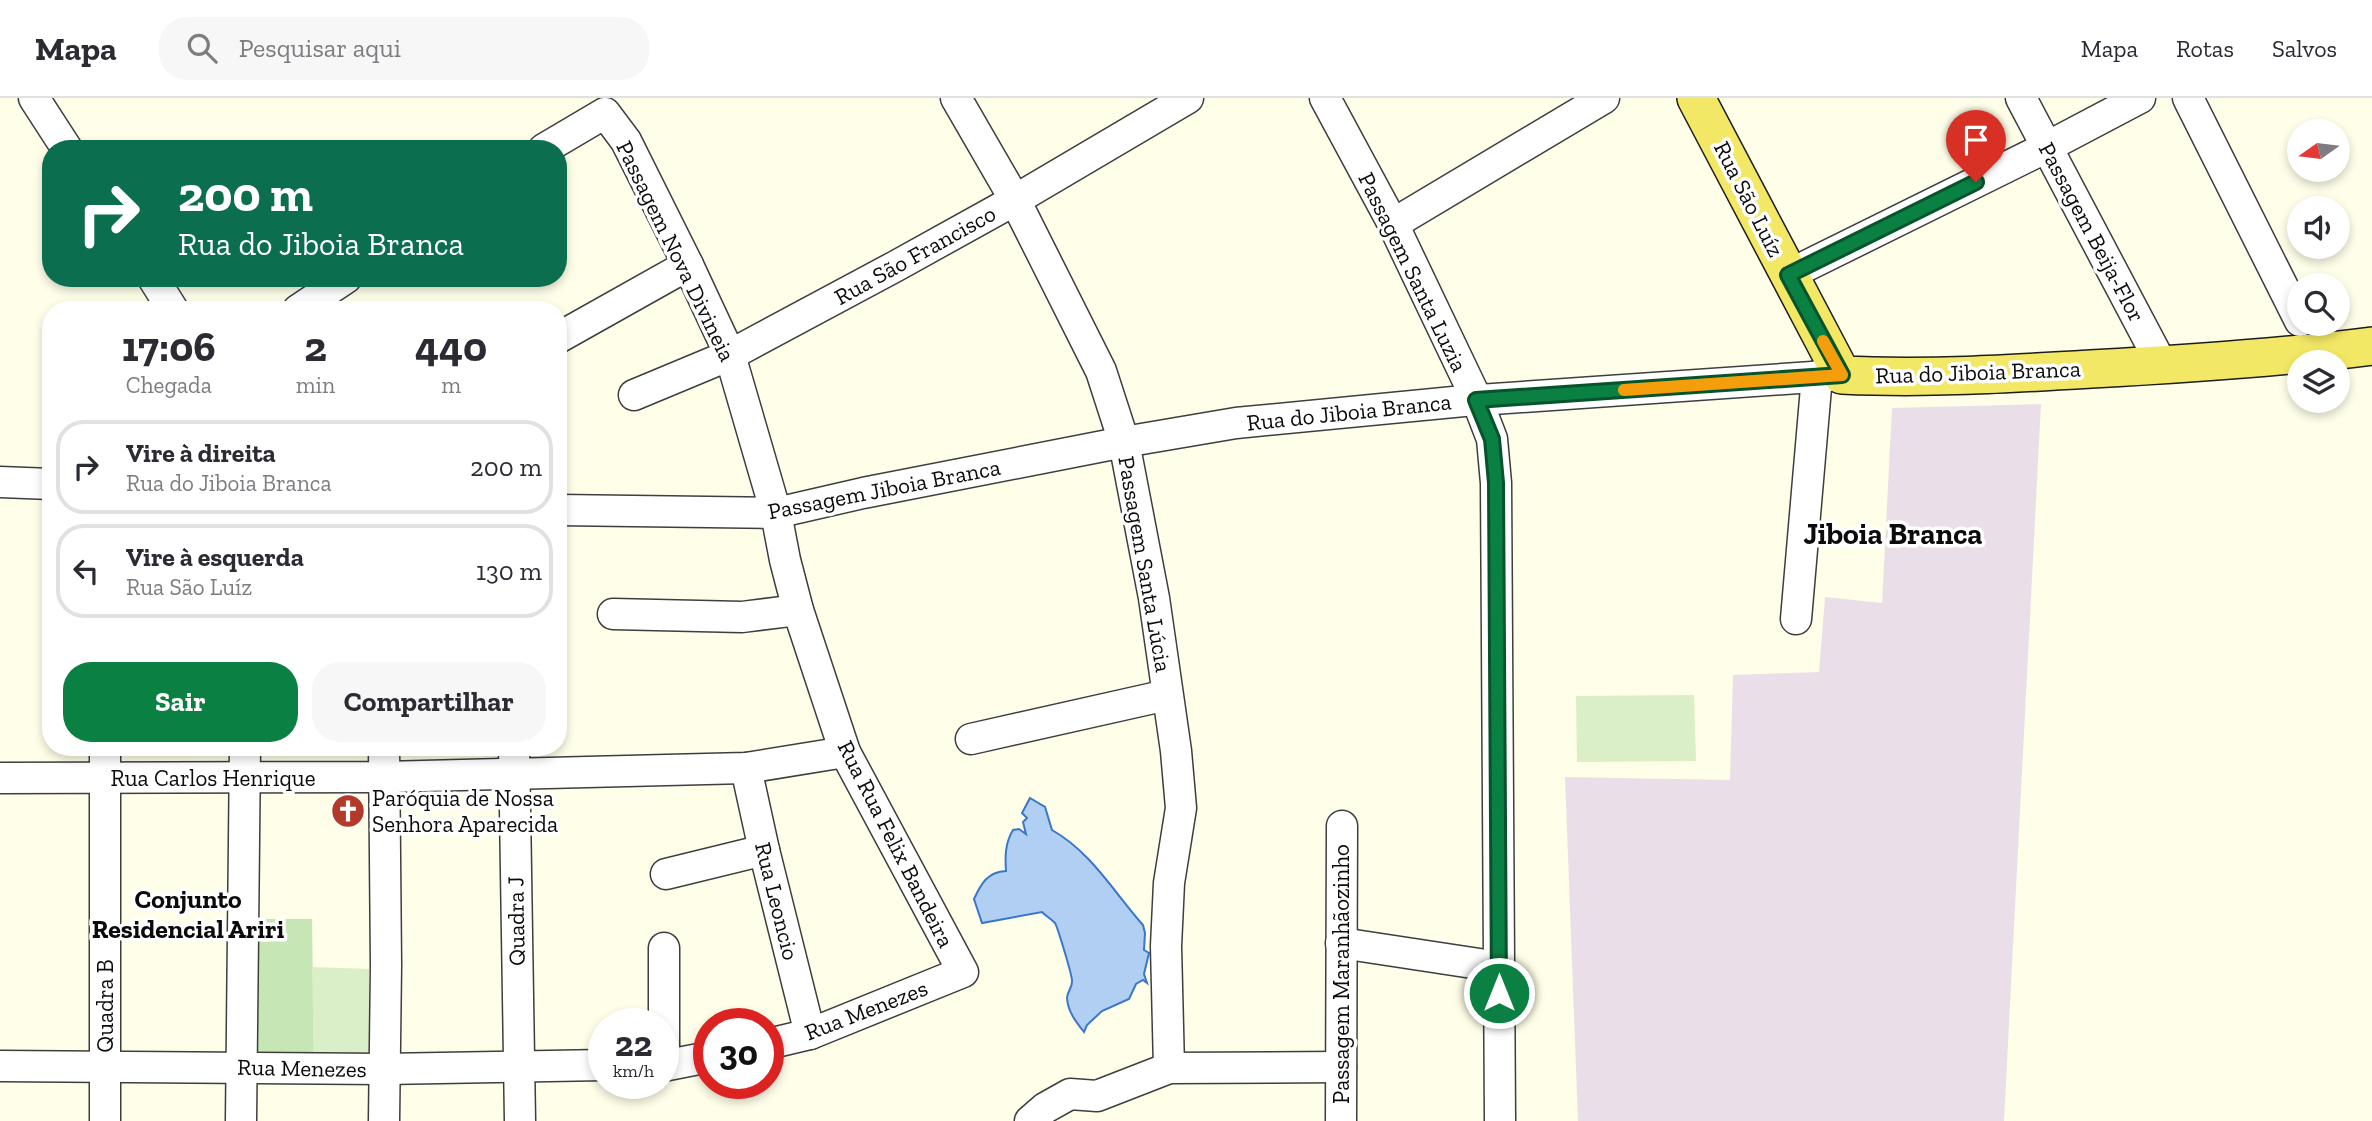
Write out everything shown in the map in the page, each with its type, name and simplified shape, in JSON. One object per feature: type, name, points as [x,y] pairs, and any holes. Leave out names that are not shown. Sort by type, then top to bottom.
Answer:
[{"type":"main road","name":"Rua São Luíz","points":[[1696,98],[1788,275],[1830,375]]},
{"type":"main road","name":"Rua do Jiboia Branca","points":[[1830,375],[1980,376],[2162,365],[2292,336]]},
{"type":"main road","name":"Rua do Jiboia Branca","points":[[2321,336],[2372,346]]},
{"type":"street","points":[[34,98],[61,140]]},
{"type":"street","name":"Passagem Santa Lúcia","points":[[956,98],[1015,200],[1101,371],[1124,442],[1154,598],[1176,751],[1181,808],[1169,883],[1166,946],[1169,1068]]},
{"type":"street","name":"Rua São Francisco","points":[[634,395],[730,355],[1015,200],[1188,98]]},
{"type":"street","name":"Passagem Santa Luzia","points":[[1325,98],[1393,224],[1492,439],[1496,483],[1500,1121]]},
{"type":"street","points":[[1393,224],[1604,98]]},
{"type":"street","name":"Passagem Beija-Flor","points":[[2021,98],[2162,365]]},
{"type":"street","points":[[1788,275],[2140,98]]},
{"type":"street","points":[[2188,98],[2287,295]]},
{"type":"street","name":"Passagem Nova Divineia","points":[[559,140],[605,113],[625,141],[730,355],[776,513]]},
{"type":"street","points":[[567,333],[688,265]]},
{"type":"street","points":[[312,301],[332,287]]},
{"type":"street","points":[[1796,619],[1830,375]]},
{"type":"street","name":"Rua do Jiboia Branca","points":[[1124,442],[1236,423],[1476,400],[1830,375]]},
{"type":"street","name":"Passagem Jiboia Branca","points":[[567,510],[776,513],[863,493],[1124,442]]},
{"type":"street","points":[[0,482],[42,484]]},
{"type":"street","name":"Rua Rua Felix Bandeira","points":[[776,513],[798,610],[845,752],[962,972]]},
{"type":"street","points":[[613,614],[742,617],[798,610]]},
{"type":"street","points":[[971,740],[1167,695]]},
{"type":"street","name":"Rua Carlos Henrique","points":[[0,778],[384,777],[514,761],[746,768],[845,752]]},
{"type":"street","name":"Quadra B","points":[[105,756],[105,1121]]},
{"type":"street","points":[[242,1121],[246,756]]},
{"type":"street","points":[[384,756],[384,1121]]},
{"type":"street","name":"Quadra J","points":[[514,761],[520,1121]]},
{"type":"street","name":"Rua Leoncio","points":[[746,768],[810,1034]]},
{"type":"street","name":"Passagem Maranhãozinho","points":[[1341,1121],[1342,827]]},
{"type":"street","points":[[666,874],[764,849]]},
{"type":"street","points":[[1341,943],[1499,967]]},
{"type":"street","points":[[664,948],[664,1008]]},
{"type":"street","name":"Rua Menezes","points":[[784,1040],[810,1034],[962,972]]},
{"type":"street","name":"Rua Menezes","points":[[0,1066],[384,1069],[588,1065]]},
{"type":"street","points":[[1030,1121],[1045,1108],[1070,1094],[1097,1096],[1169,1068],[1341,1067]]},
{"type":"shaded area","points":[[2041,404],[2004,1121],[1578,1121],[1565,777],[1730,780],[1733,675],[1819,672],[1825,597],[1882,603],[1892,408]]},
{"type":"green space","points":[[1694,695],[1696,761],[1577,762],[1576,696]]},
{"type":"green space","points":[[247,919],[312,919],[314,1062],[248,1063]]},
{"type":"green space","points":[[312,967],[369,969],[371,1059],[314,1062]]},
{"type":"water","points":[[1030,798],[1045,807],[1052,830],[1078,849],[1101,873],[1143,925],[1145,933],[1144,950],[1149,953],[1144,974],[1147,983],[1143,980],[1136,984],[1129,999],[1102,1011],[1087,1025],[1084,1032],[1069,1008],[1067,996],[1072,978],[1055,923],[1042,912],[982,923],[974,899],[989,876],[1006,871],[1008,840],[1013,830],[1019,829],[1026,834],[1023,822],[1027,818],[1022,813]]},
{"type":"slow traffic","points":[[1624,390],[1842,375],[1823,341]]},
{"type":"place","name":"Paróquia de Nossa Senhora Aparecida","points":[[348,811]]},
{"type":"district","name":"Jiboia Branca","points":[[1893,534]]},
{"type":"district","name":"Conjunto Residencial Ariri","points":[[188,914]]},
{"type":"route","points":[[1499,993],[1496,483],[1492,439],[1476,400],[1842,375],[1788,275],[1976,182]]}]
